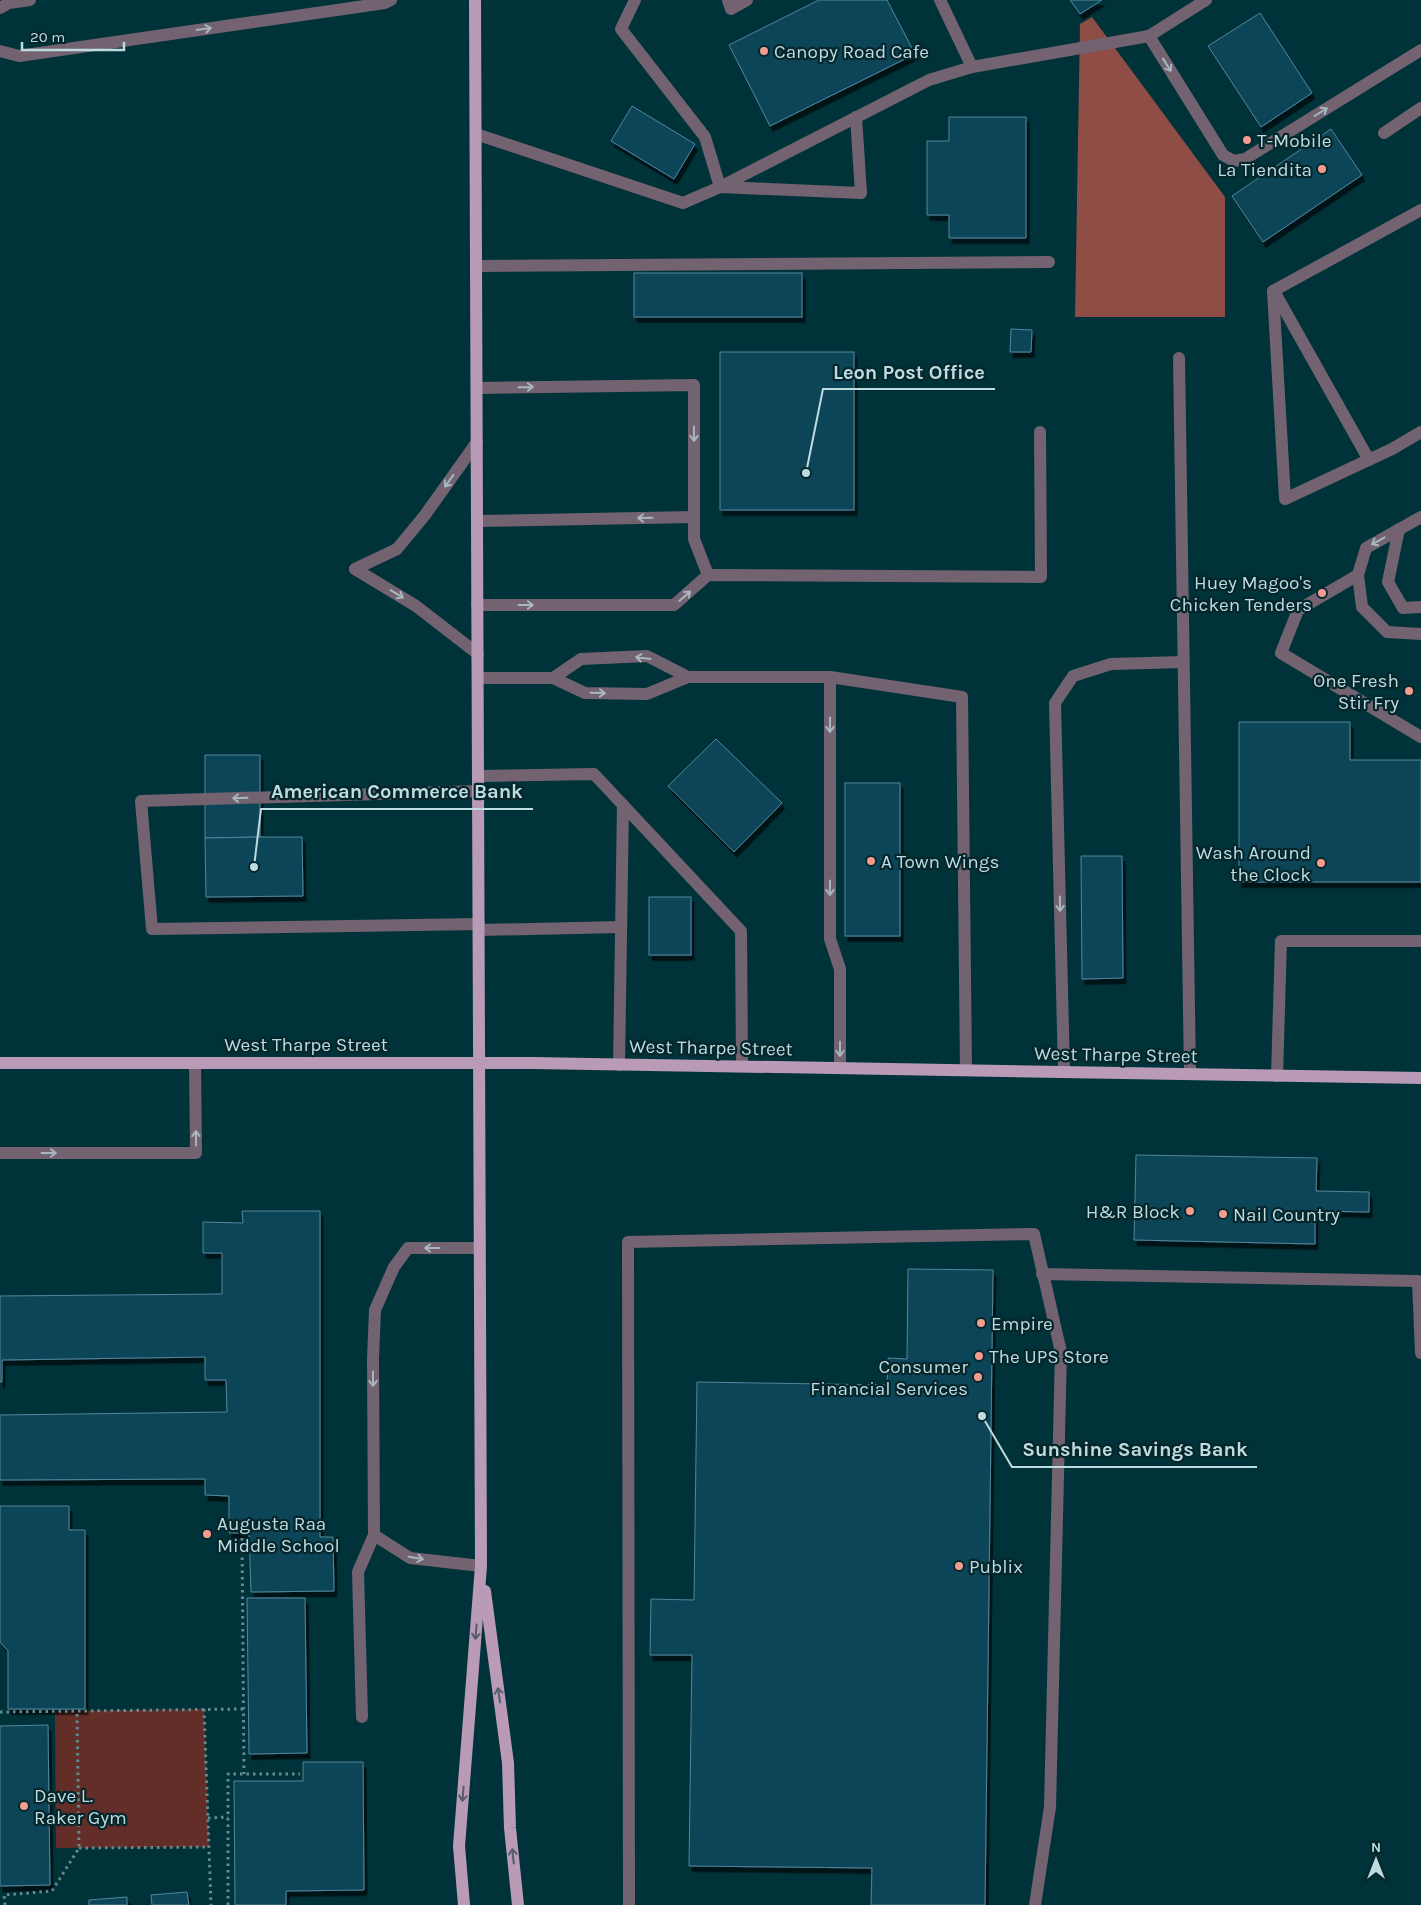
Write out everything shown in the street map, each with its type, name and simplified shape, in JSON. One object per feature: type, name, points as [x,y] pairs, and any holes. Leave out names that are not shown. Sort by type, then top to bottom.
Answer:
[{"type":"main road","points":[[464,1905],[459,1846],[481,1566],[475,0]]},
{"type":"main road","name":"West Tharpe Street","points":[[0,1063],[480,1062],[1421,1078]]},
{"type":"main road","points":[[481,1566],[508,1763],[510,1828],[518,1905]]},
{"type":"lane","points":[[0,8],[9,2],[30,0]]},
{"type":"lane","points":[[0,51],[20,56],[376,4],[391,0]]},
{"type":"lane","points":[[636,0],[621,29],[705,137],[720,187]]},
{"type":"lane","points":[[728,0],[731,9],[747,0]]},
{"type":"lane","points":[[940,0],[972,67]]},
{"type":"lane","points":[[476,134],[683,203],[720,187],[929,80],[972,67],[1149,36],[1206,0]]},
{"type":"lane","points":[[1149,36],[1223,155],[1234,160],[1245,159],[1421,50]]},
{"type":"lane","points":[[1384,133],[1421,108]]},
{"type":"lane","points":[[720,187],[861,193],[856,117]]},
{"type":"lane","points":[[1274,291],[1421,210]]},
{"type":"lane","points":[[476,266],[1049,262]]},
{"type":"lane","points":[[1274,291],[1285,499],[1392,449],[1421,432]]},
{"type":"lane","points":[[1274,291],[1369,460]]},
{"type":"lane","points":[[1179,358],[1190,1074]]},
{"type":"lane","points":[[477,388],[694,385],[694,539],[708,575]]},
{"type":"lane","points":[[477,605],[674,605],[708,575],[1041,577],[1040,432]]},
{"type":"lane","points":[[477,442],[425,515],[397,549],[355,569],[416,606],[478,654]]},
{"type":"lane","points":[[1421,517],[1366,548],[1358,575],[1362,607],[1387,632],[1421,634]]},
{"type":"lane","points":[[477,521],[694,518]]},
{"type":"lane","points":[[1399,529],[1388,582],[1404,608],[1421,607]]},
{"type":"lane","points":[[1358,575],[1298,610],[1281,653],[1421,737]]},
{"type":"lane","points":[[553,678],[581,659],[647,656],[688,677]]},
{"type":"lane","points":[[1064,1072],[1055,703],[1073,676],[1111,664],[1183,662]]},
{"type":"lane","points":[[478,678],[553,678],[585,693],[647,694],[688,677],[830,677],[962,697],[966,1070]]},
{"type":"lane","points":[[830,677],[830,939],[840,969],[840,1068]]},
{"type":"lane","points":[[479,776],[594,774],[741,931],[742,1066]]},
{"type":"lane","points":[[479,791],[141,800],[152,929],[621,927]]},
{"type":"lane","points":[[619,1065],[623,805]]},
{"type":"lane","points":[[1277,1076],[1281,942],[1421,941]]},
{"type":"lane","points":[[0,1154],[196,1154],[195,1062]]},
{"type":"lane","points":[[629,1905],[628,1242],[1034,1234],[1061,1352],[1050,1807],[1035,1905]]},
{"type":"lane","points":[[362,1717],[358,1572],[374,1535],[373,1359],[375,1310],[394,1267],[408,1248],[480,1248]]},
{"type":"lane","points":[[1042,1274],[1418,1281],[1421,1354]]},
{"type":"lane","points":[[374,1535],[410,1558],[481,1566]]},
{"type":"path","points":[[242,1538],[244,1774]]},
{"type":"path","points":[[204,1709],[211,1905]]},
{"type":"path","points":[[0,1712],[244,1709]]},
{"type":"path","points":[[5,1905],[4,1895],[52,1891],[79,1848],[77,1711]]},
{"type":"path","points":[[228,1905],[228,1774],[300,1774]]},
{"type":"path","points":[[208,1818],[228,1817]]},
{"type":"path","points":[[79,1848],[208,1847]]},
{"type":"shaded area","points":[[1092,17],[1225,197],[1225,317],[1075,317],[1080,24]]},
{"type":"shaded area","points":[[204,1709],[209,1847],[56,1848],[55,1711]]},
{"type":"building","points":[[819,0],[887,0],[915,54],[770,126],[729,45]]},
{"type":"building","points":[[1070,0],[1102,0],[1080,14]]},
{"type":"building","points":[[1260,13],[1312,93],[1261,127],[1208,46]]},
{"type":"building","points":[[632,106],[695,144],[674,179],[611,141]]},
{"type":"building","points":[[949,117],[1026,117],[1026,238],[949,238],[949,215],[927,215],[927,141],[949,141]]},
{"type":"building","points":[[1331,129],[1362,175],[1263,242],[1232,196]]},
{"type":"building","points":[[634,273],[802,273],[802,317],[634,317]]},
{"type":"building","points":[[1011,329],[1032,330],[1031,352],[1010,352]]},
{"type":"building","points":[[720,352],[854,352],[854,510],[720,510]]},
{"type":"building","points":[[1239,722],[1350,722],[1350,760],[1421,760],[1421,882],[1239,882]]},
{"type":"building","points":[[716,739],[782,803],[734,852],[668,786]]},
{"type":"building","points":[[205,755],[260,755],[260,837],[205,838]]},
{"type":"building","points":[[845,783],[900,783],[900,936],[845,936]]},
{"type":"building","points":[[302,837],[303,896],[206,897],[205,838]]},
{"type":"building","points":[[1081,856],[1122,856],[1123,978],[1082,979]]},
{"type":"building","points":[[649,897],[691,897],[691,955],[649,955]]},
{"type":"building","points":[[1136,1155],[1317,1158],[1316,1191],[1369,1192],[1369,1212],[1315,1211],[1315,1244],[1134,1240]]},
{"type":"building","points":[[242,1211],[320,1211],[320,1537],[333,1537],[334,1591],[251,1592],[249,1533],[229,1533],[229,1496],[205,1495],[205,1479],[0,1480],[0,1415],[227,1412],[226,1380],[205,1380],[205,1357],[2,1360],[2,1382],[0,1382],[0,1296],[222,1294],[222,1253],[203,1253],[203,1222],[243,1223]]},
{"type":"building","points":[[908,1269],[993,1270],[985,1905],[871,1905],[872,1868],[689,1866],[692,1655],[650,1655],[651,1599],[694,1600],[697,1382],[887,1385],[888,1358],[907,1359]]},
{"type":"building","points":[[0,1506],[69,1506],[69,1530],[85,1530],[85,1709],[8,1709],[8,1651],[0,1642]]},
{"type":"building","points":[[247,1598],[305,1598],[307,1753],[249,1754]]},
{"type":"building","name":"Dave L. Raker Gym","points":[[48,1725],[50,1885],[0,1886],[0,1726]]},
{"type":"building","points":[[303,1762],[363,1762],[364,1890],[286,1891],[286,1905],[235,1905],[234,1781],[303,1781]]},
{"type":"building","points":[[187,1892],[189,1905],[152,1905],[151,1895]]},
{"type":"building","points":[[127,1897],[127,1905],[89,1905],[89,1900]]},
{"type":"place","name":"Canopy Road Cafe","points":[[764,51]]},
{"type":"place","name":"T-Mobile","points":[[1247,140]]},
{"type":"place","name":"La Tiendita","points":[[1322,169]]},
{"type":"place","name":"Leon Post Office","points":[[806,473]]},
{"type":"place","name":"Huey Magoo's Chicken Tenders","points":[[1322,593]]},
{"type":"place","name":"One Fresh Stir Fry","points":[[1409,691]]},
{"type":"place","name":"A Town Wings","points":[[871,861]]},
{"type":"place","name":"Wash Around the Clock","points":[[1321,863]]},
{"type":"place","name":"American Commerce Bank","points":[[254,867]]},
{"type":"place","name":"H&R Block","points":[[1190,1211]]},
{"type":"place","name":"Nail Country","points":[[1223,1214]]},
{"type":"place","name":"Empire","points":[[981,1323]]},
{"type":"place","name":"The UPS Store","points":[[979,1356]]},
{"type":"place","name":"Consumer Financial Services","points":[[978,1377]]},
{"type":"place","name":"Sunshine Savings Bank","points":[[982,1416]]},
{"type":"place","name":"Augusta Raa Middle School","points":[[207,1534]]},
{"type":"place","name":"Publix","points":[[959,1566]]},
{"type":"place","name":"Dave L. Raker Gym","points":[[24,1806]]}]
